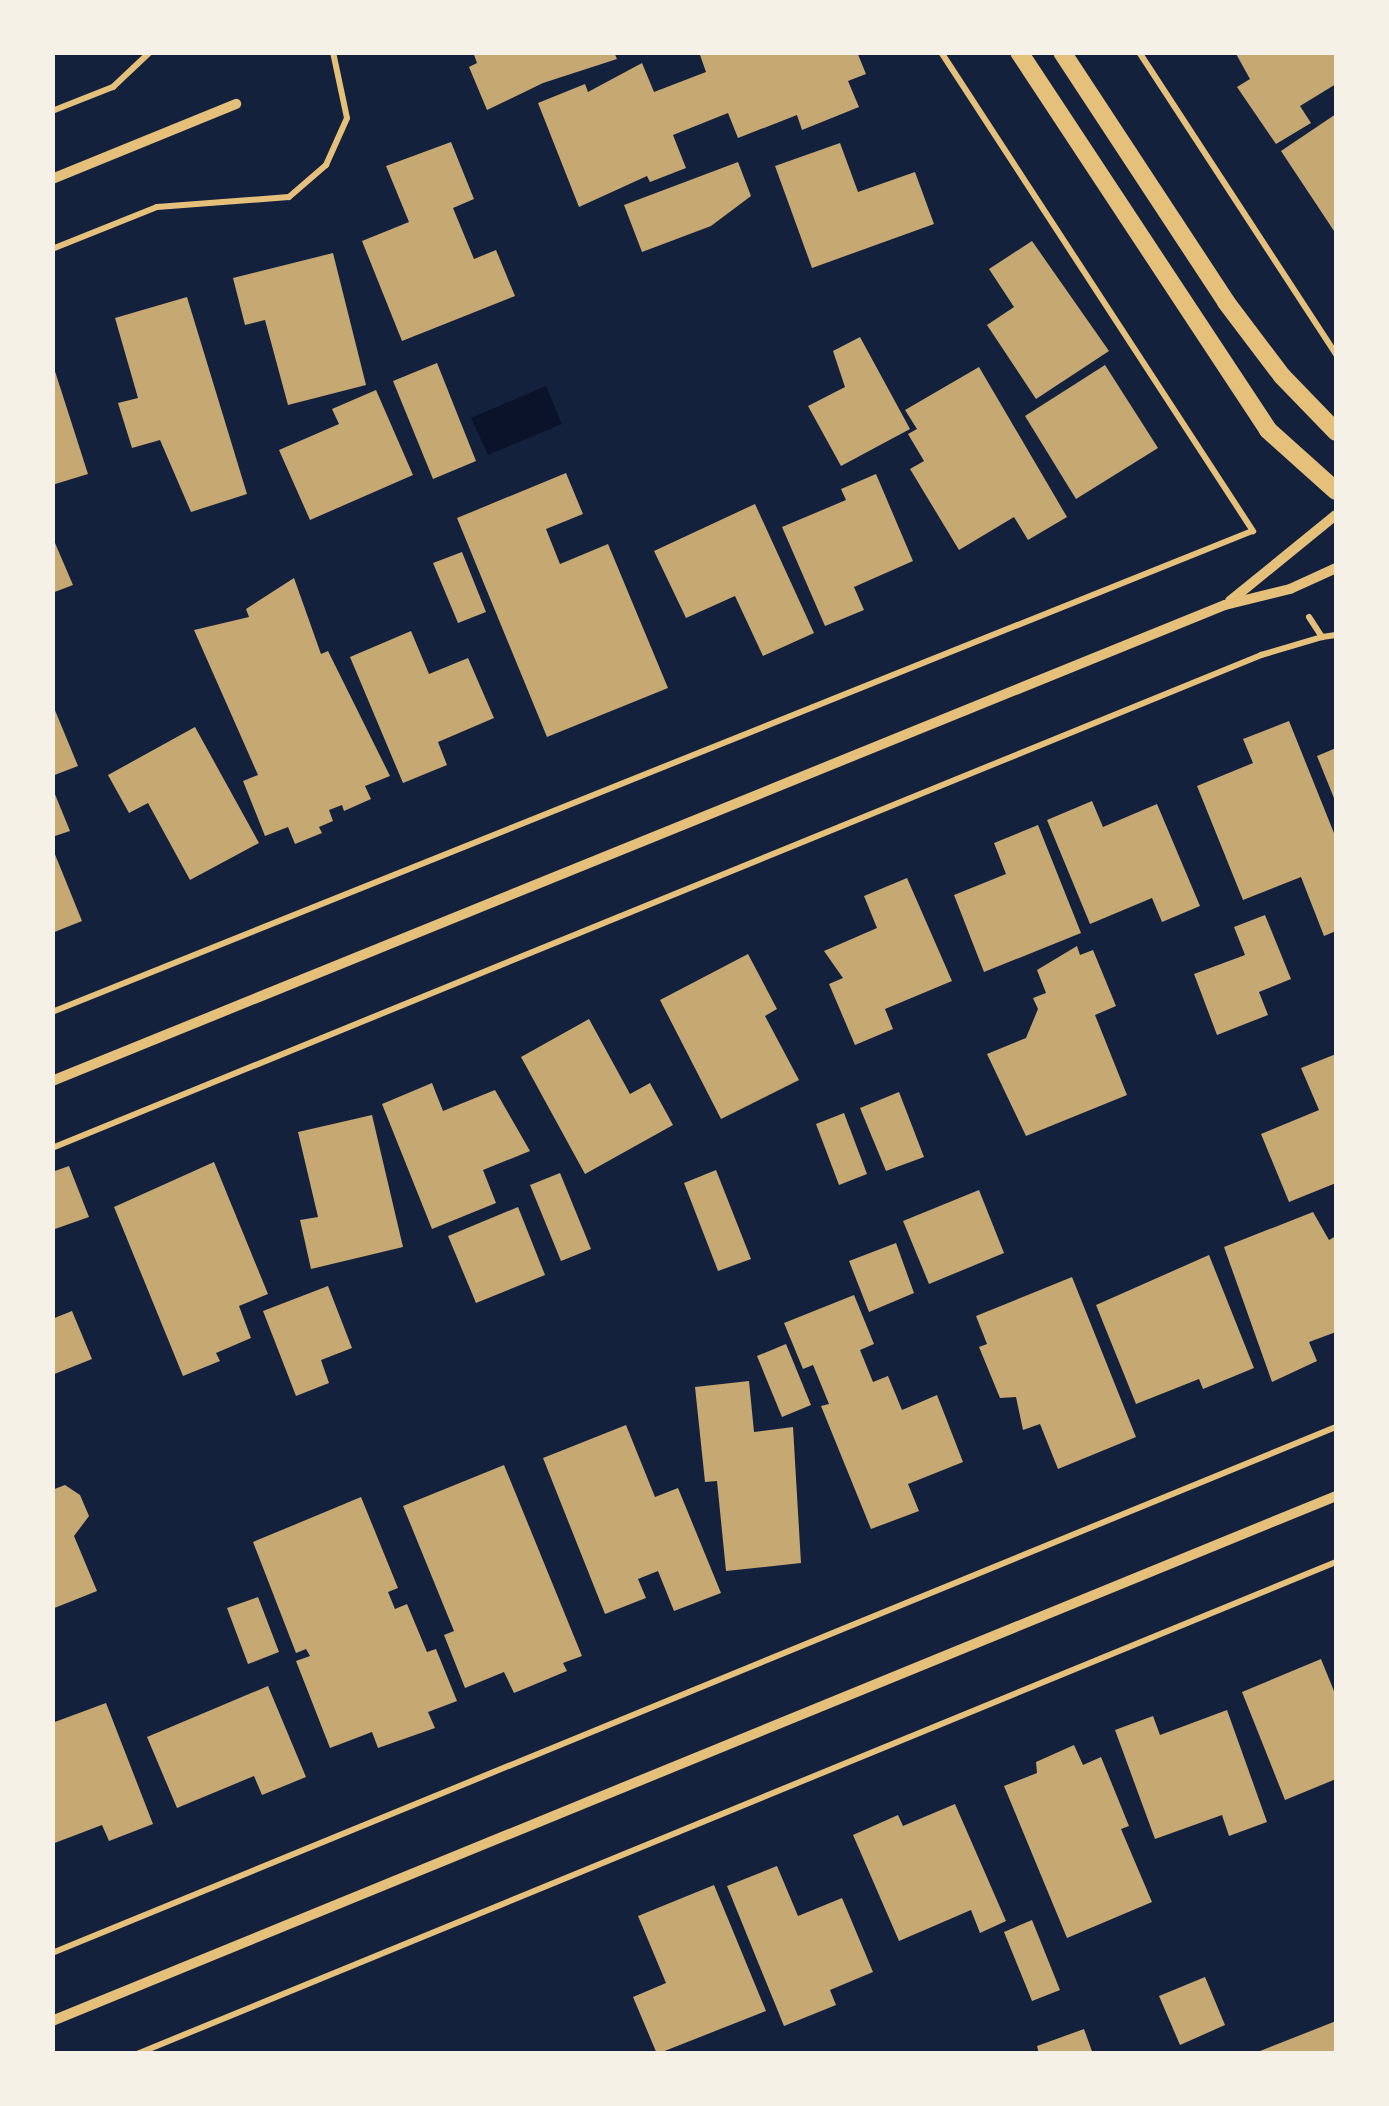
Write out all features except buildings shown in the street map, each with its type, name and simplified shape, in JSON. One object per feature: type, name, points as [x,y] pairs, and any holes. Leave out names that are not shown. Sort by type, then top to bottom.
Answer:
[{"type":"street","points":[[1019,52],[1268,430],[1336,491]]},
{"type":"street","points":[[1062,52],[1226,302],[1282,376],[1336,432]]},
{"type":"street","points":[[52,179],[236,104]]},
{"type":"street","points":[[1226,605],[1336,515]]},
{"type":"street","points":[[52,1081],[1226,605],[1290,589],[1336,568]]},
{"type":"street","points":[[52,2022],[1336,1496]]},
{"type":"path","points":[[52,111],[112,87],[150,52]]},
{"type":"path","points":[[52,249],[157,207],[289,197],[326,166],[347,118],[333,52]]},
{"type":"path","points":[[940,52],[1274,562]]},
{"type":"path","points":[[1139,52],[1336,354]]},
{"type":"path","points":[[52,1012],[1252,531]]},
{"type":"path","points":[[1290,589],[1322,637]]},
{"type":"path","points":[[52,1148],[1261,654],[1336,635]]},
{"type":"path","points":[[52,1953],[1336,1427]]},
{"type":"path","points":[[137,2054],[1336,1562]]},
{"type":"water","points":[[546,386],[562,424],[488,455],[471,418]]}]
